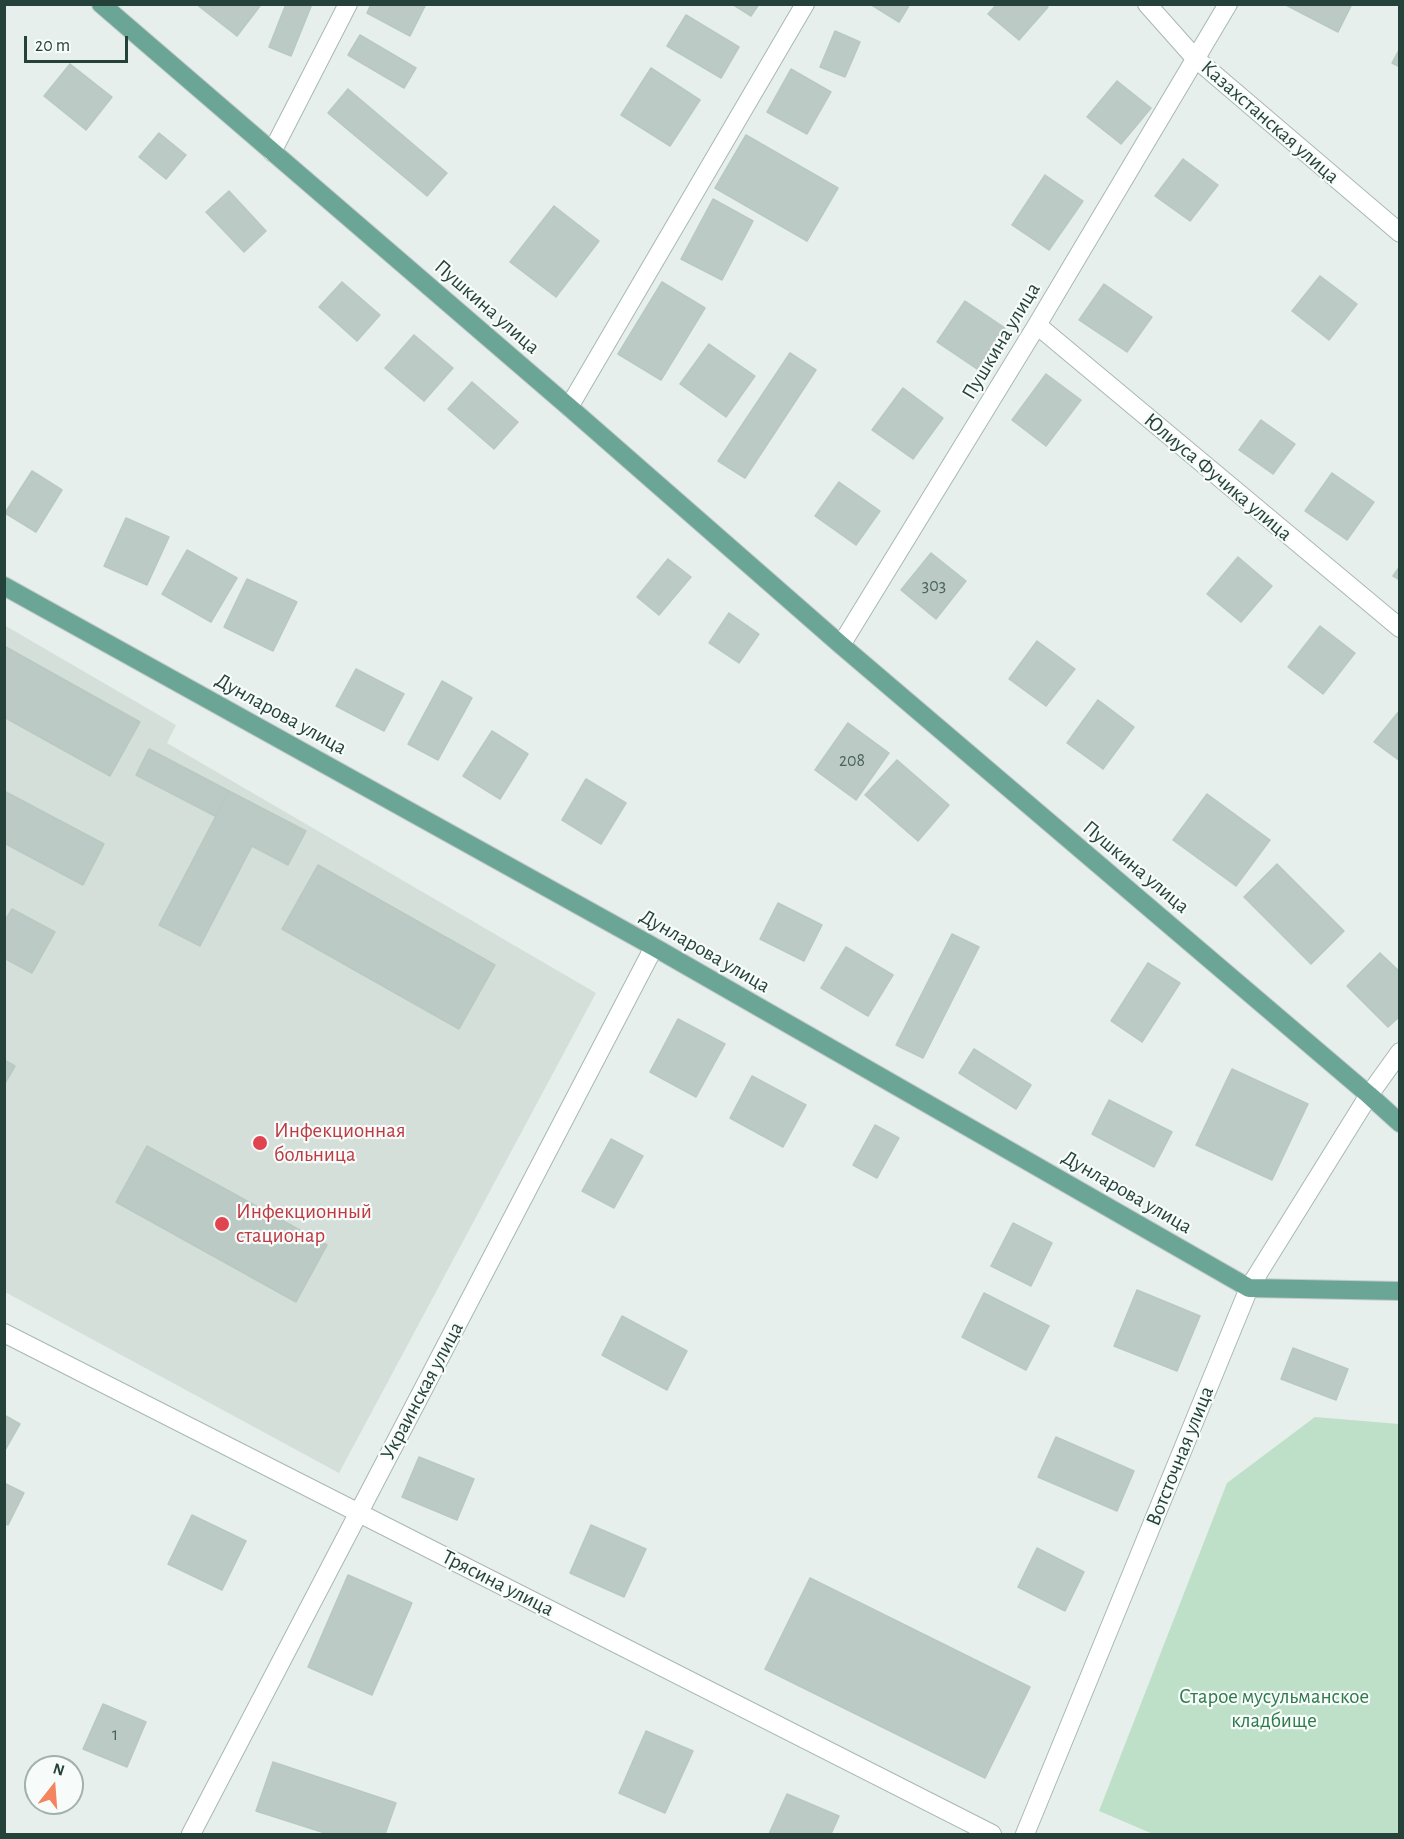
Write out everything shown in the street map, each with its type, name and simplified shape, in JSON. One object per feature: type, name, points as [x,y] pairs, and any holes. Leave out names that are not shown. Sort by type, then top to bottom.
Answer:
[{"type":"main road","name":"Пушкина улица","points":[[102,4],[569,406],[841,645],[1400,1123]]},
{"type":"main road","name":"Дунларова улица","points":[[4,586],[654,947],[1249,1288],[1400,1291]]},
{"type":"street","points":[[272,152],[348,4]]},
{"type":"street","points":[[569,406],[805,4]]},
{"type":"street","name":"Казахстанская улица","points":[[1147,4],[1195,58],[1400,233]]},
{"type":"street","name":"Пушкина улица","points":[[841,645],[1037,325],[1228,4]]},
{"type":"street","name":"Юлиуса Фучика улица","points":[[1037,325],[1400,628]]},
{"type":"street","name":"Украинская улица","points":[[191,1834],[654,947]]},
{"type":"street","points":[[1369,1095],[1400,1052]]},
{"type":"street","name":"Вотсточная улица","points":[[1025,1834],[1249,1288],[1369,1095]]},
{"type":"street","name":"Трясина улица","points":[[4,1333],[992,1834]]},
{"type":"shaded area","name":"Инфекционная больница","points":[[4,625],[176,725],[167,743],[596,993],[339,1473],[5,1292]]},
{"type":"green space","name":"Старое мусульманское кладбище","points":[[1315,1417],[1399,1424],[1399,1834],[1153,1834],[1099,1811],[1227,1483]]},
{"type":"building","points":[[196,4],[259,4],[260,6],[237,36]]},
{"type":"building","points":[[286,4],[312,4],[291,56],[269,47]]},
{"type":"building","points":[[371,4],[426,4],[410,36],[367,13]]},
{"type":"building","points":[[732,4],[759,4],[751,16]]},
{"type":"building","points":[[870,4],[910,4],[899,22]]},
{"type":"building","points":[[997,4],[1046,4],[1048,7],[1019,40],[988,14]]},
{"type":"building","points":[[1284,4],[1352,4],[1338,32]]},
{"type":"building","points":[[686,15],[739,47],[721,78],[667,46]]},
{"type":"building","points":[[835,31],[860,42],[845,77],[820,67]]},
{"type":"building","points":[[360,35],[416,68],[404,88],[348,55]]},
{"type":"building","points":[[1400,48],[1400,67],[1392,63]]},
{"type":"building","points":[[70,64],[112,97],[86,130],[44,96]]},
{"type":"building","points":[[651,68],[700,100],[670,146],[621,115]]},
{"type":"building","points":[[791,69],[831,92],[807,134],[767,112]]},
{"type":"building","points":[[1117,81],[1151,108],[1121,144],[1087,117]]},
{"type":"building","points":[[348,89],[447,173],[427,196],[328,113]]},
{"type":"building","points":[[159,133],[186,155],[166,179],[139,157]]},
{"type":"building","points":[[746,135],[838,188],[807,241],[715,188]]},
{"type":"building","points":[[1183,159],[1218,185],[1190,221],[1155,196]]},
{"type":"building","points":[[1045,175],[1083,201],[1049,250],[1012,225]]},
{"type":"building","points":[[229,191],[266,231],[244,252],[206,212]]},
{"type":"building","points":[[713,199],[753,221],[722,280],[681,259]]},
{"type":"building","points":[[554,206],[599,241],[556,297],[510,262]]},
{"type":"building","points":[[1320,276],[1357,304],[1329,340],[1292,311]]},
{"type":"building","points":[[342,282],[380,315],[357,341],[319,307]]},
{"type":"building","points":[[662,282],[705,308],[661,380],[618,354]]},
{"type":"building","points":[[1104,284],[1152,317],[1127,352],[1079,320]]},
{"type":"building","points":[[965,301],[1005,328],[977,369],[937,342]]},
{"type":"building","points":[[414,335],[453,368],[424,401],[385,368]]},
{"type":"building","points":[[709,344],[755,376],[726,417],[680,384]]},
{"type":"building","points":[[790,353],[816,370],[745,478],[718,461]]},
{"type":"building","points":[[1046,374],[1081,400],[1046,446],[1012,420]]},
{"type":"building","points":[[472,382],[518,422],[494,449],[448,409]]},
{"type":"building","points":[[903,388],[943,418],[913,459],[872,430]]},
{"type":"building","points":[[1261,420],[1295,444],[1273,474],[1239,450]]},
{"type":"building","points":[[32,471],[62,490],[36,532],[5,513]]},
{"type":"building","points":[[1332,473],[1374,502],[1347,540],[1305,511]]},
{"type":"building","points":[[839,482],[880,511],[856,545],[815,516]]},
{"type":"building","points":[[126,518],[169,537],[147,585],[104,566]]},
{"type":"building","points":[[187,550],[237,578],[211,622],[162,594]]},
{"type":"building","points":[[931,553],[966,581],[936,619],[901,590]]},
{"type":"building","points":[[1238,557],[1272,586],[1241,622],[1207,594]]},
{"type":"building","points":[[668,559],[691,577],[659,615],[637,597]]},
{"type":"building","points":[[1400,566],[1400,580],[1393,576]]},
{"type":"building","points":[[247,579],[297,602],[273,651],[224,627]]},
{"type":"building","points":[[729,613],[759,634],[739,663],[709,643]]},
{"type":"building","points":[[1320,626],[1355,653],[1323,694],[1288,667]]},
{"type":"building","points":[[1037,641],[1075,669],[1046,706],[1009,679]]},
{"type":"building","points":[[4,646],[140,722],[110,776],[4,717]]},
{"type":"building","points":[[356,669],[404,694],[384,731],[336,706]]},
{"type":"building","points":[[442,681],[472,698],[438,760],[408,744]]},
{"type":"building","points":[[1098,700],[1134,727],[1103,769],[1067,743]]},
{"type":"building","points":[[1400,710],[1400,761],[1374,742]]},
{"type":"building","points":[[848,723],[889,753],[856,800],[815,770]]},
{"type":"building","points":[[492,731],[528,754],[500,799],[463,776]]},
{"type":"building","points":[[149,749],[229,791],[215,816],[136,775]]},
{"type":"building","points":[[897,760],[949,805],[918,841],[865,795]]},
{"type":"building","points":[[586,779],[626,803],[601,844],[562,820]]},
{"type":"building","points":[[4,791],[104,844],[83,885],[4,843]]},
{"type":"building","points":[[229,791],[306,831],[288,865],[252,846],[200,946],[159,925]]},
{"type":"building","points":[[1207,794],[1270,840],[1236,886],[1173,840]]},
{"type":"building","points":[[1277,864],[1344,931],[1311,964],[1244,897]]},
{"type":"building","points":[[318,865],[495,965],[459,1029],[282,929]]},
{"type":"building","points":[[778,903],[822,925],[804,961],[760,939]]},
{"type":"building","points":[[12,909],[55,932],[32,973],[4,958],[4,922]]},
{"type":"building","points":[[952,934],[979,947],[923,1058],[896,1045]]},
{"type":"building","points":[[846,947],[893,975],[868,1016],[821,988]]},
{"type":"building","points":[[1380,953],[1400,972],[1400,1016],[1388,1027],[1347,986]]},
{"type":"building","points":[[1148,963],[1180,983],[1142,1042],[1111,1021]]},
{"type":"building","points":[[678,1019],[725,1044],[696,1097],[650,1072]]},
{"type":"building","points":[[974,1049],[1031,1085],[1016,1109],[959,1073]]},
{"type":"building","points":[[4,1060],[15,1066],[4,1085]]},
{"type":"building","points":[[1232,1069],[1308,1104],[1272,1180],[1196,1145]]},
{"type":"building","points":[[752,1076],[806,1105],[783,1147],[730,1118]]},
{"type":"building","points":[[1109,1100],[1172,1132],[1154,1167],[1092,1134]]},
{"type":"building","points":[[875,1125],[899,1138],[877,1178],[853,1165]]},
{"type":"building","points":[[611,1139],[643,1156],[614,1208],[582,1191]]},
{"type":"building","name":"Инфекционный стационар","points":[[147,1146],[327,1245],[296,1302],[116,1202]]},
{"type":"building","points":[[1013,1223],[1052,1243],[1031,1286],[991,1266]]},
{"type":"building","points":[[1137,1290],[1200,1316],[1177,1371],[1114,1346]]},
{"type":"building","points":[[984,1293],[1049,1326],[1026,1370],[962,1337]]},
{"type":"building","points":[[622,1316],[687,1351],[667,1390],[602,1355]]},
{"type":"building","points":[[1293,1348],[1348,1369],[1336,1400],[1281,1379]]},
{"type":"building","points":[[4,1415],[20,1424],[4,1452]]},
{"type":"building","points":[[1056,1437],[1134,1471],[1117,1511],[1038,1477]]},
{"type":"building","points":[[419,1457],[474,1479],[457,1520],[402,1497]]},
{"type":"building","points":[[4,1483],[24,1493],[8,1525],[4,1523]]},
{"type":"building","points":[[192,1515],[246,1541],[222,1590],[168,1564]]},
{"type":"building","points":[[591,1525],[646,1549],[624,1597],[570,1573]]},
{"type":"building","points":[[1037,1548],[1084,1572],[1065,1611],[1018,1587]]},
{"type":"building","points":[[348,1575],[412,1603],[372,1695],[308,1667]]},
{"type":"building","points":[[810,1578],[1030,1687],[985,1778],[765,1669]]},
{"type":"building","points":[[103,1704],[146,1722],[127,1767],[83,1749]]},
{"type":"building","points":[[646,1731],[693,1751],[665,1813],[619,1793]]},
{"type":"building","points":[[273,1762],[396,1803],[385,1834],[328,1834],[256,1811]]},
{"type":"building","points":[[787,1794],[839,1816],[831,1834],[769,1834]]},
{"type":"place","name":"Инфекционная больница","points":[[260,1143]]},
{"type":"place","name":"Инфекционный стационар","points":[[222,1224]]}]
